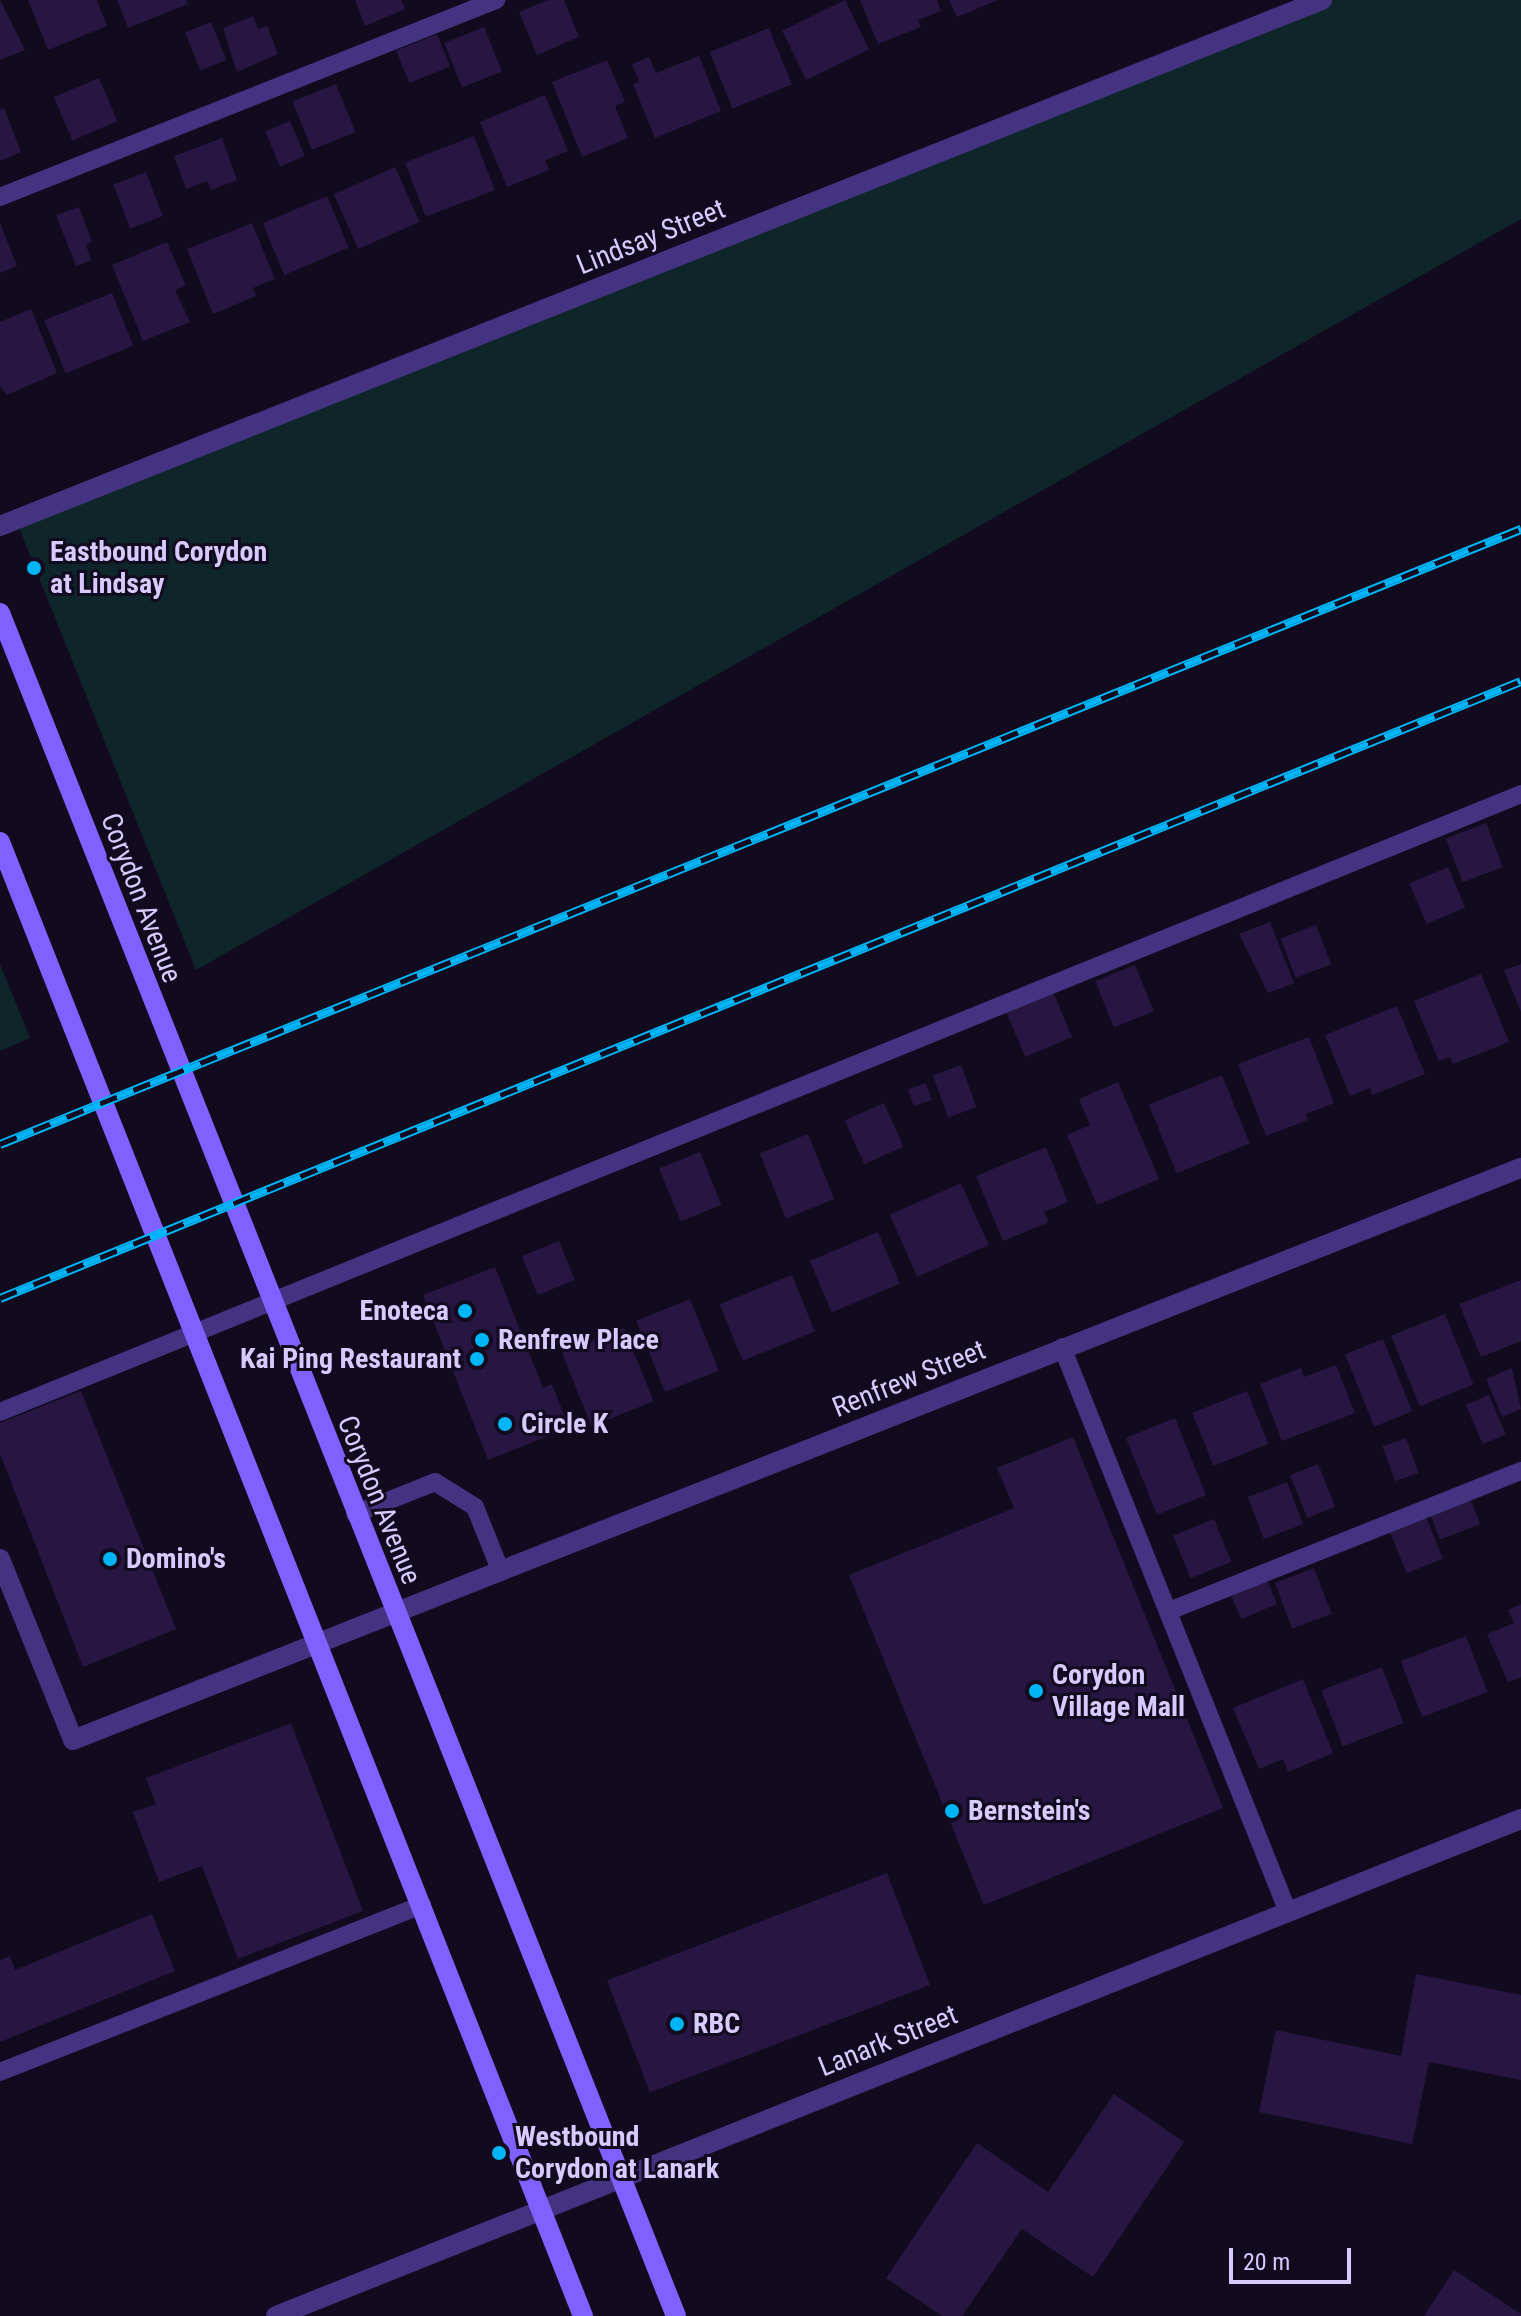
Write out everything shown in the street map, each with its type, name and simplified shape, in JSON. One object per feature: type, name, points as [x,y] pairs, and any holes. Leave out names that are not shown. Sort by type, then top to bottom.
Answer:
[{"type":"main road","name":"Corydon Avenue","points":[[0,613],[395,1615],[676,2316]]},
{"type":"main road","points":[[0,842],[7,882],[194,1331],[583,2316]]},
{"type":"street","name":"Lindsay Street","points":[[0,526],[1322,0]]},
{"type":"street","name":"Renfrew Street","points":[[0,1559],[73,1740],[1521,1168]]},
{"type":"street","name":"Lanark Street","points":[[276,2316],[308,2310],[621,2177],[1521,1819]]},
{"type":"lane","points":[[0,197],[496,0]]},
{"type":"lane","points":[[0,1412],[1521,794]]},
{"type":"lane","points":[[1062,1347],[1288,1912]]},
{"type":"lane","points":[[1169,1611],[1521,1471]]},
{"type":"lane","points":[[355,1514],[435,1482],[475,1507],[501,1572]]},
{"type":"lane","points":[[0,2072],[422,1905]]},
{"type":"green space","points":[[1322,0],[1521,0],[1521,219],[196,970],[16,520]]},
{"type":"green space","points":[[0,964],[30,1038],[0,1051]]},
{"type":"building","points":[[0,0],[25,50],[0,60]]},
{"type":"building","points":[[28,0],[97,0],[107,26],[48,50]]},
{"type":"building","points":[[117,0],[186,0],[188,4],[128,28]]},
{"type":"building","points":[[355,0],[401,0],[405,9],[365,26]]},
{"type":"building","points":[[548,0],[564,0],[579,37],[537,55],[519,12]]},
{"type":"building","points":[[845,0],[869,49],[806,80],[782,31]]},
{"type":"building","points":[[860,0],[937,0],[941,11],[918,20],[921,27],[878,44]]},
{"type":"building","points":[[949,0],[998,0],[957,17]]},
{"type":"building","points":[[253,16],[258,29],[267,26],[278,54],[237,72],[223,28]]},
{"type":"building","points":[[211,22],[226,60],[200,71],[185,32]]},
{"type":"building","points":[[484,27],[502,72],[462,88],[444,43]]},
{"type":"building","points":[[769,28],[792,85],[733,109],[710,52]]},
{"type":"building","points":[[437,34],[450,66],[409,83],[396,50]]},
{"type":"building","points":[[699,56],[721,111],[655,138],[633,84],[639,82],[632,64],[649,57],[656,73]]},
{"type":"building","points":[[607,60],[625,102],[615,106],[628,138],[582,157],[552,82]]},
{"type":"building","points":[[99,78],[117,121],[72,140],[54,97]]},
{"type":"building","points":[[336,84],[355,132],[312,150],[292,102]]},
{"type":"building","points":[[545,95],[568,151],[545,160],[549,170],[507,187],[480,122]]},
{"type":"building","points":[[4,108],[21,152],[0,161],[0,109]]},
{"type":"building","points":[[290,121],[305,156],[280,167],[265,132]]},
{"type":"building","points":[[474,136],[495,190],[426,217],[405,163]]},
{"type":"building","points":[[222,138],[237,180],[211,190],[207,181],[186,189],[174,156]]},
{"type":"building","points":[[395,167],[419,222],[358,249],[334,194]]},
{"type":"building","points":[[146,172],[163,216],[130,228],[113,185]]},
{"type":"building","points":[[327,196],[349,248],[284,275],[263,223]]},
{"type":"building","points":[[79,207],[92,242],[86,245],[91,260],[76,266],[56,215]]},
{"type":"building","points":[[0,223],[17,266],[0,273]]},
{"type":"building","points":[[252,223],[275,279],[253,288],[256,296],[213,314],[187,249]]},
{"type":"building","points":[[167,242],[186,286],[175,290],[190,322],[143,341],[112,265]]},
{"type":"building","points":[[112,293],[133,346],[66,373],[44,320]]},
{"type":"building","points":[[31,309],[57,373],[7,395],[0,386],[0,322]]},
{"type":"building","points":[[1486,823],[1503,867],[1463,882],[1446,838]]},
{"type":"building","points":[[1448,867],[1465,908],[1427,924],[1409,883]]},
{"type":"building","points":[[1270,922],[1294,983],[1268,993],[1239,934]]},
{"type":"building","points":[[1316,925],[1331,964],[1296,978],[1281,939]]},
{"type":"building","points":[[1521,964],[1521,1012],[1504,970]]},
{"type":"building","points":[[1135,965],[1154,1011],[1114,1027],[1095,981]]},
{"type":"building","points":[[1481,974],[1509,1042],[1453,1064],[1450,1057],[1439,1061],[1414,1001]]},
{"type":"building","points":[[1053,992],[1072,1037],[1025,1057],[1006,1012]]},
{"type":"building","points":[[1397,1006],[1425,1074],[1372,1095],[1370,1088],[1350,1096],[1325,1035]]},
{"type":"building","points":[[1309,1037],[1334,1103],[1306,1114],[1308,1120],[1266,1136],[1238,1064]]},
{"type":"building","points":[[961,1065],[976,1107],[948,1118],[933,1075]]},
{"type":"building","points":[[1222,1075],[1250,1144],[1176,1173],[1149,1105]]},
{"type":"building","points":[[1118,1082],[1159,1179],[1097,1205],[1067,1135],[1090,1125],[1079,1099]]},
{"type":"building","points":[[926,1083],[932,1100],[914,1106],[908,1089]]},
{"type":"building","points":[[884,1103],[904,1147],[864,1164],[845,1120]]},
{"type":"building","points":[[808,1134],[834,1199],[786,1218],[760,1153]]},
{"type":"building","points":[[1046,1147],[1068,1202],[1044,1212],[1049,1222],[1003,1241],[976,1176]]},
{"type":"building","points":[[700,1152],[721,1205],[681,1221],[659,1168]]},
{"type":"building","points":[[961,1183],[989,1245],[917,1277],[890,1215]]},
{"type":"building","points":[[878,1232],[900,1284],[832,1312],[810,1261]]},
{"type":"building","points":[[559,1241],[575,1280],[538,1295],[522,1256]]},
{"type":"building","name":"Renfrew Place","points":[[495,1267],[543,1388],[552,1384],[569,1428],[488,1460],[423,1295]]},
{"type":"building","points":[[792,1275],[815,1332],[743,1361],[720,1304]]},
{"type":"building","points":[[1521,1280],[1521,1341],[1481,1357],[1459,1304]]},
{"type":"building","points":[[690,1299],[719,1370],[665,1392],[636,1321]]},
{"type":"building","points":[[1445,1314],[1473,1384],[1420,1406],[1391,1336]]},
{"type":"building","points":[[624,1328],[654,1401],[591,1426],[562,1353]]},
{"type":"building","points":[[1383,1339],[1412,1411],[1374,1427],[1345,1354]]},
{"type":"building","points":[[1336,1365],[1355,1413],[1282,1441],[1260,1384],[1301,1368],[1304,1377]]},
{"type":"building","points":[[1512,1368],[1521,1409],[1502,1417],[1486,1379]]},
{"type":"building","points":[[81,1391],[176,1629],[83,1667],[0,1454],[0,1423]]},
{"type":"building","points":[[1247,1391],[1268,1444],[1214,1466],[1192,1413]]},
{"type":"building","points":[[1489,1395],[1506,1435],[1483,1444],[1466,1405]]},
{"type":"building","points":[[1175,1418],[1206,1495],[1157,1515],[1126,1438]]},
{"type":"building","name":"Corydon Village Mall","points":[[1073,1437],[1223,1808],[984,1905],[849,1575],[1014,1508],[997,1468]]},
{"type":"building","points":[[1406,1438],[1419,1473],[1395,1481],[1383,1447]]},
{"type":"building","points":[[1318,1464],[1335,1507],[1307,1518],[1290,1475]]},
{"type":"building","points":[[1287,1482],[1303,1524],[1264,1539],[1248,1497]]},
{"type":"building","points":[[1470,1498],[1480,1524],[1440,1540],[1430,1513]]},
{"type":"building","points":[[1426,1517],[1443,1559],[1407,1573],[1390,1532]]},
{"type":"building","points":[[1214,1519],[1231,1562],[1190,1578],[1173,1535]]},
{"type":"building","points":[[1314,1568],[1332,1614],[1292,1629],[1275,1583]]},
{"type":"building","points":[[1267,1580],[1277,1604],[1241,1619],[1231,1595]]},
{"type":"building","points":[[1521,1604],[1521,1677],[1508,1682],[1487,1634],[1514,1623],[1508,1610]]},
{"type":"building","points":[[1466,1636],[1488,1692],[1422,1717],[1401,1661]]},
{"type":"building","points":[[1382,1667],[1404,1723],[1343,1746],[1321,1690]]},
{"type":"building","points":[[1303,1679],[1333,1753],[1288,1772],[1283,1759],[1259,1769],[1233,1708]]},
{"type":"building","points":[[291,1723],[363,1911],[238,1959],[202,1866],[159,1882],[133,1812],[156,1804],[146,1778]]},
{"type":"building","points":[[887,1873],[930,1985],[650,2093],[607,1981]]},
{"type":"building","points":[[152,1914],[175,1971],[0,2042],[0,1960],[10,1956],[15,1970]]},
{"type":"building","points":[[1416,1974],[1521,1995],[1521,2080],[1429,2062],[1412,2144],[1259,2112],[1276,2030],[1401,2056]]},
{"type":"building","points":[[1114,2094],[1184,2142],[1093,2277],[1022,2229],[962,2316],[942,2316],[886,2278],[977,2143],[1048,2192]]},
{"type":"building","points":[[1454,2270],[1521,2314],[1521,2316],[1424,2316]]},
{"type":"railway","points":[[0,1144],[1521,529]]},
{"type":"railway","points":[[0,1298],[1521,681]]},
{"type":"place","name":"Eastbound Corydon at Lindsay","points":[[34,568]]},
{"type":"place","name":"Enoteca","points":[[465,1311]]},
{"type":"place","name":"Renfrew Place","points":[[482,1340]]},
{"type":"place","name":"Kai Ping Restaurant","points":[[477,1359]]},
{"type":"place","name":"Circle K","points":[[505,1424]]},
{"type":"place","name":"Domino's","points":[[110,1559]]},
{"type":"place","name":"Corydon Village Mall","points":[[1036,1691]]},
{"type":"place","name":"Bernstein's","points":[[952,1811]]},
{"type":"place","name":"RBC","points":[[677,2024]]},
{"type":"place","name":"Westbound Corydon at Lanark","points":[[499,2153]]}]
